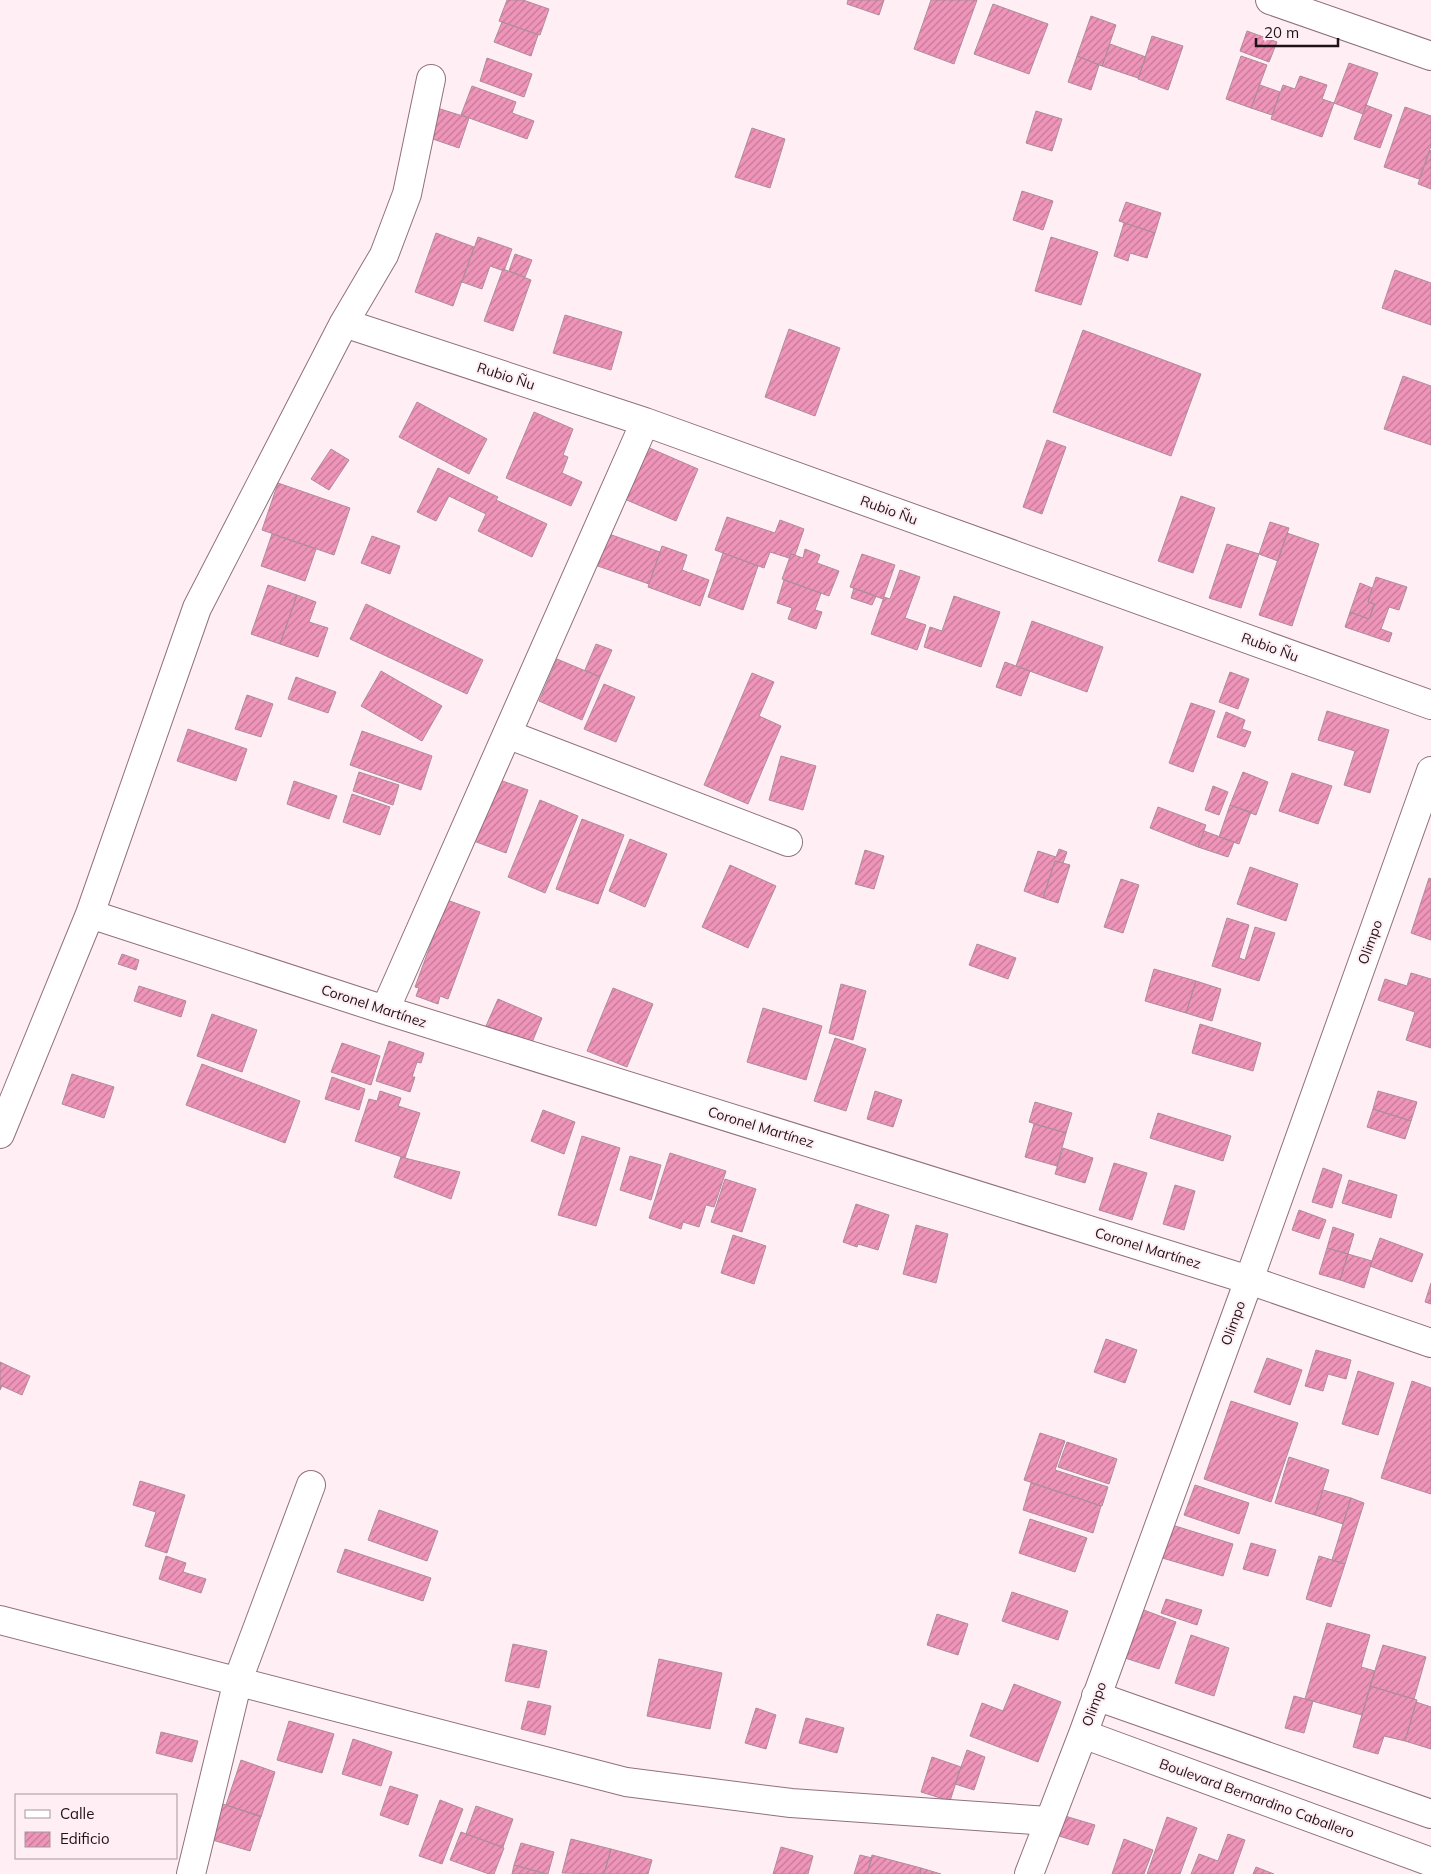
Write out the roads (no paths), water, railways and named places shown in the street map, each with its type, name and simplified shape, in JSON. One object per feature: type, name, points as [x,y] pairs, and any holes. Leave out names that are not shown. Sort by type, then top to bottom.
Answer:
[{"type":"street","points":[[1270,0],[1431,56]]},
{"type":"street","points":[[0,1134],[90,914],[197,608],[344,323],[384,255],[407,194],[431,79]]},
{"type":"street","name":"Rubio Ñu","points":[[344,323],[645,422],[1431,705]]},
{"type":"street","points":[[385,1010],[645,422]]},
{"type":"street","points":[[507,734],[788,842]]},
{"type":"street","name":"Olimpo","points":[[1029,1874],[1083,1734],[1249,1280],[1431,771]]},
{"type":"street","name":"Coronel Martínez","points":[[90,914],[385,1010],[1249,1280],[1431,1343]]},
{"type":"street","points":[[191,1874],[238,1680],[311,1485]]},
{"type":"street","points":[[0,1620],[238,1680],[626,1782],[790,1803],[1048,1821]]},
{"type":"street","points":[[1096,1696],[1431,1814]]},
{"type":"street","name":"Boulevard Bernardino Caballero","points":[[1083,1734],[1431,1862]]}]
